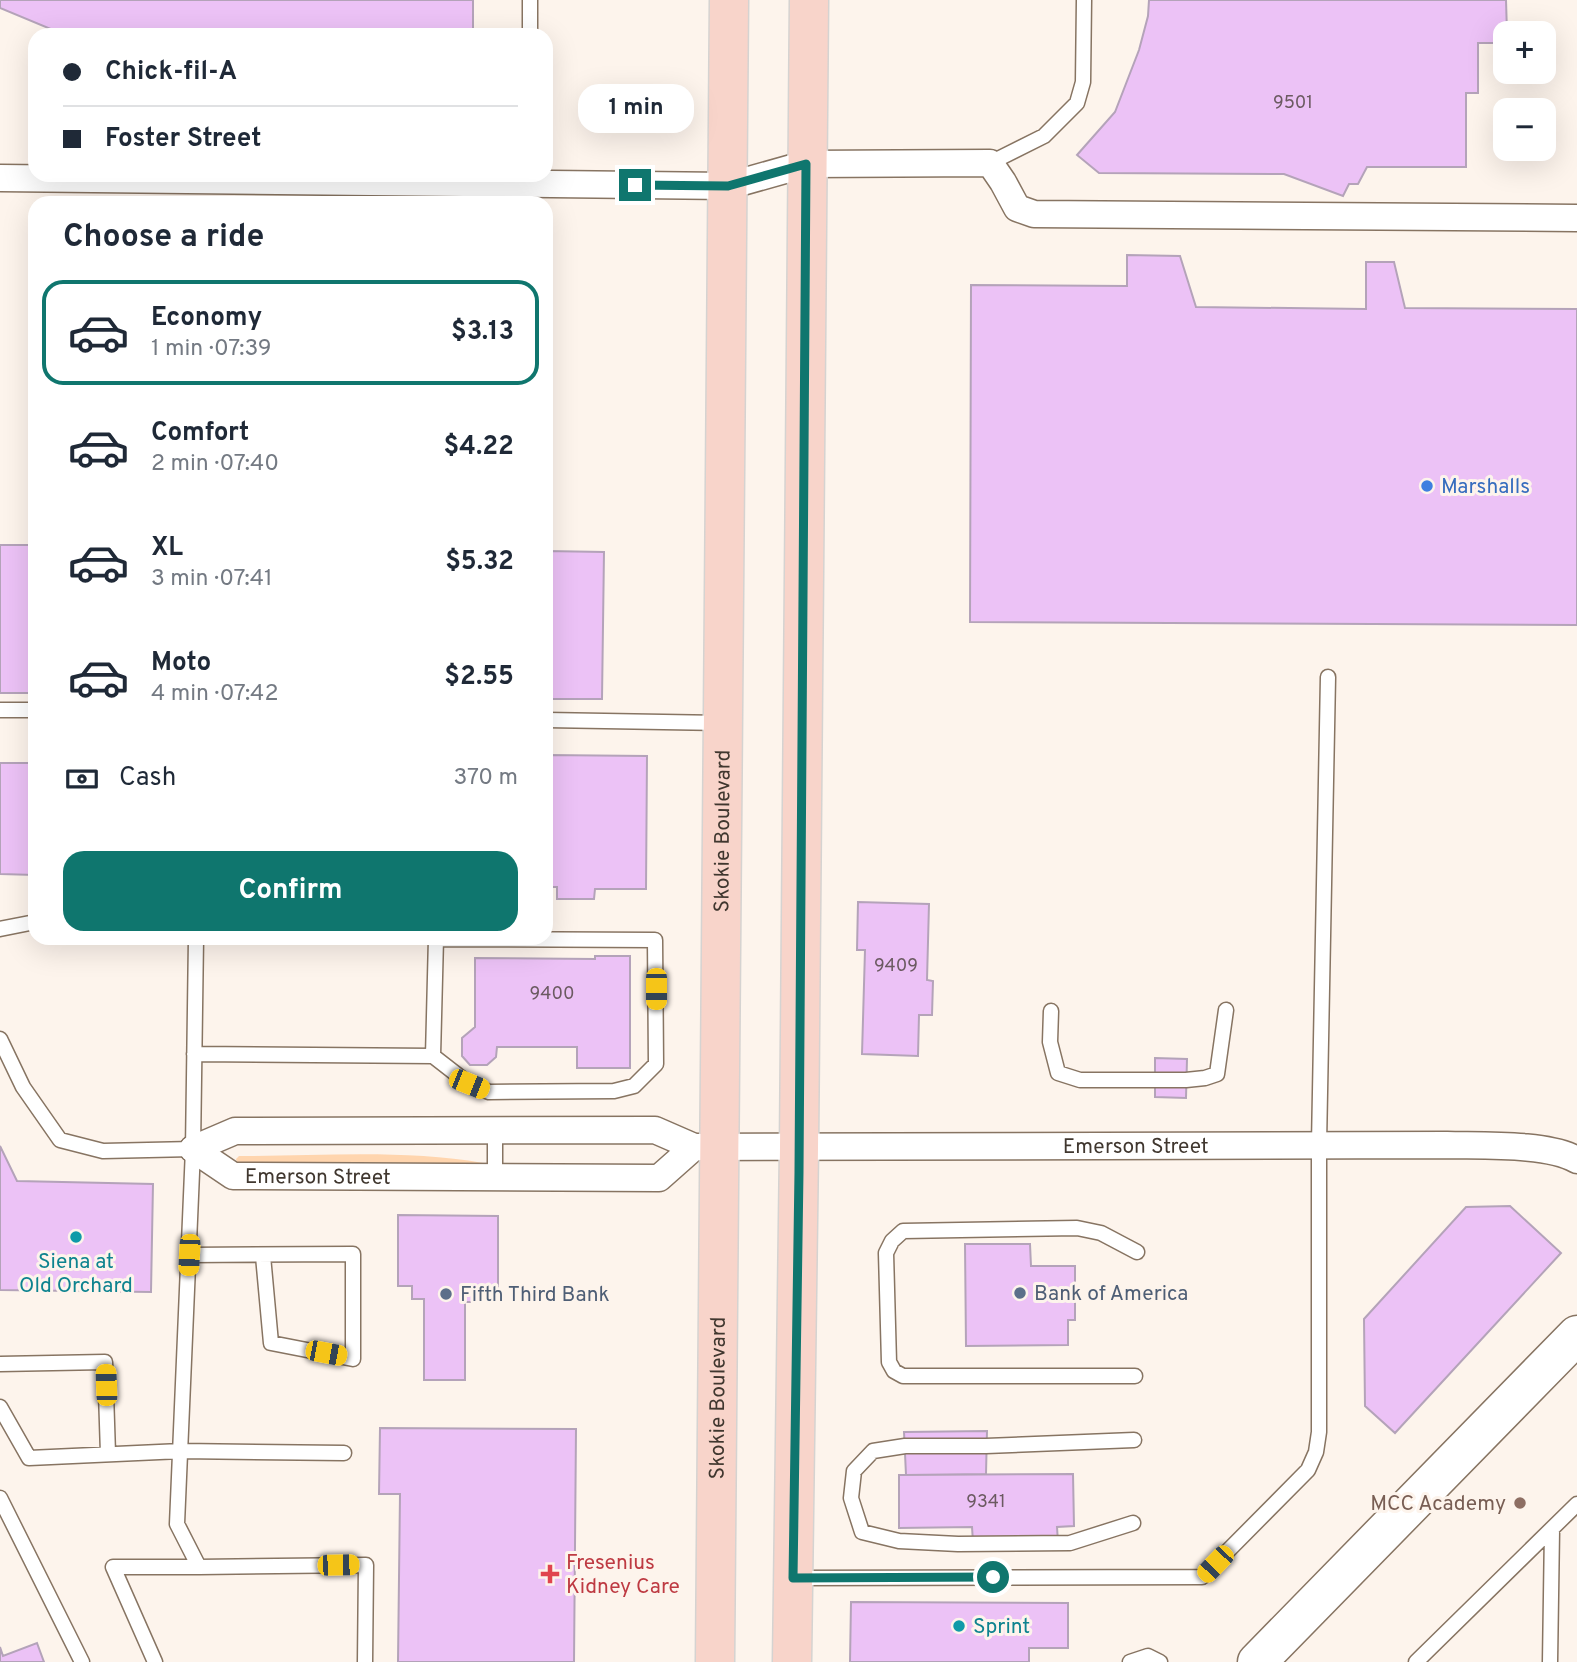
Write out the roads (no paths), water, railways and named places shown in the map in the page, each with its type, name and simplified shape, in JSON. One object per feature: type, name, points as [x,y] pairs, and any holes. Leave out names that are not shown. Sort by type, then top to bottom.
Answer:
[{"type":"main road","name":"Skokie Boulevard","points":[[715,1662],[708,1147],[722,723],[729,0]]},
{"type":"main road","points":[[792,1662],[809,0]]},
{"type":"main road","points":[[1257,1662],[1577,1335]]},
{"type":"street","points":[[553,180],[728,186],[806,164],[990,163],[1017,208],[1034,214],[1577,218]]},
{"type":"street","points":[[0,178],[28,178]]},
{"type":"street","name":"Emerson Street","points":[[193,1149],[235,1131],[655,1130],[708,1147],[1319,1144],[1519,1147],[1577,1160]]},
{"type":"street","name":"Emerson Street","points":[[193,1149],[233,1176],[495,1179],[659,1178],[708,1147]]},
{"type":"lane","points":[[530,0],[530,28]]},
{"type":"lane","points":[[990,163],[1044,136],[1077,103],[1083,82],[1084,0]]},
{"type":"lane","points":[[793,1578],[1202,1577],[1308,1470],[1316,1452],[1319,1432],[1319,1144],[1328,677]]},
{"type":"lane","points":[[0,709],[28,710]]},
{"type":"lane","points":[[553,720],[722,723]]},
{"type":"lane","points":[[0,929],[28,923]]},
{"type":"lane","points":[[194,1054],[433,1056],[469,1084],[489,1092],[614,1091],[634,1086],[656,1064],[655,940],[553,940]]},
{"type":"lane","points":[[196,945],[193,1149],[177,1524],[199,1567]]},
{"type":"lane","points":[[433,1056],[436,945]]},
{"type":"lane","points":[[1051,1011],[1050,1042],[1058,1073],[1080,1080],[1186,1080],[1217,1074],[1226,1010]]},
{"type":"lane","points":[[0,1039],[23,1087],[60,1139],[103,1152],[193,1149]]},
{"type":"lane","points":[[495,1132],[495,1179]]},
{"type":"lane","points":[[1135,1376],[903,1376],[894,1371],[889,1362],[886,1253],[892,1241],[903,1231],[1077,1228],[1101,1233],[1137,1252]]},
{"type":"lane","points":[[189,1255],[353,1254],[353,1359],[271,1343],[263,1256]]},
{"type":"lane","points":[[0,1364],[105,1362],[108,1454]]},
{"type":"lane","points":[[0,1407],[29,1458],[181,1451],[344,1453]]},
{"type":"lane","points":[[1133,1523],[1070,1543],[958,1544],[899,1541],[862,1532],[851,1498],[854,1471],[873,1451],[905,1446],[1134,1440]]},
{"type":"lane","points":[[0,1498],[82,1662]]},
{"type":"lane","points":[[1416,1662],[1577,1504]]},
{"type":"lane","points":[[1550,1662],[1552,1530]]},
{"type":"lane","points":[[155,1662],[113,1567],[366,1565],[365,1662]]},
{"type":"lane","points":[[1130,1662],[1148,1656],[1160,1662]]},
{"type":"place","name":"Marshalls","points":[[1427,486]]},
{"type":"place","name":"Siena at Old Orchard","points":[[76,1237]]},
{"type":"place","name":"Bank of America","points":[[1020,1293]]},
{"type":"place","name":"Fifth Third Bank","points":[[446,1294]]},
{"type":"place","name":"MCC Academy","points":[[1520,1503]]},
{"type":"place","name":"Fresenius Kidney Care","points":[[550,1574]]},
{"type":"place","name":"Sprint","points":[[959,1626]]}]
